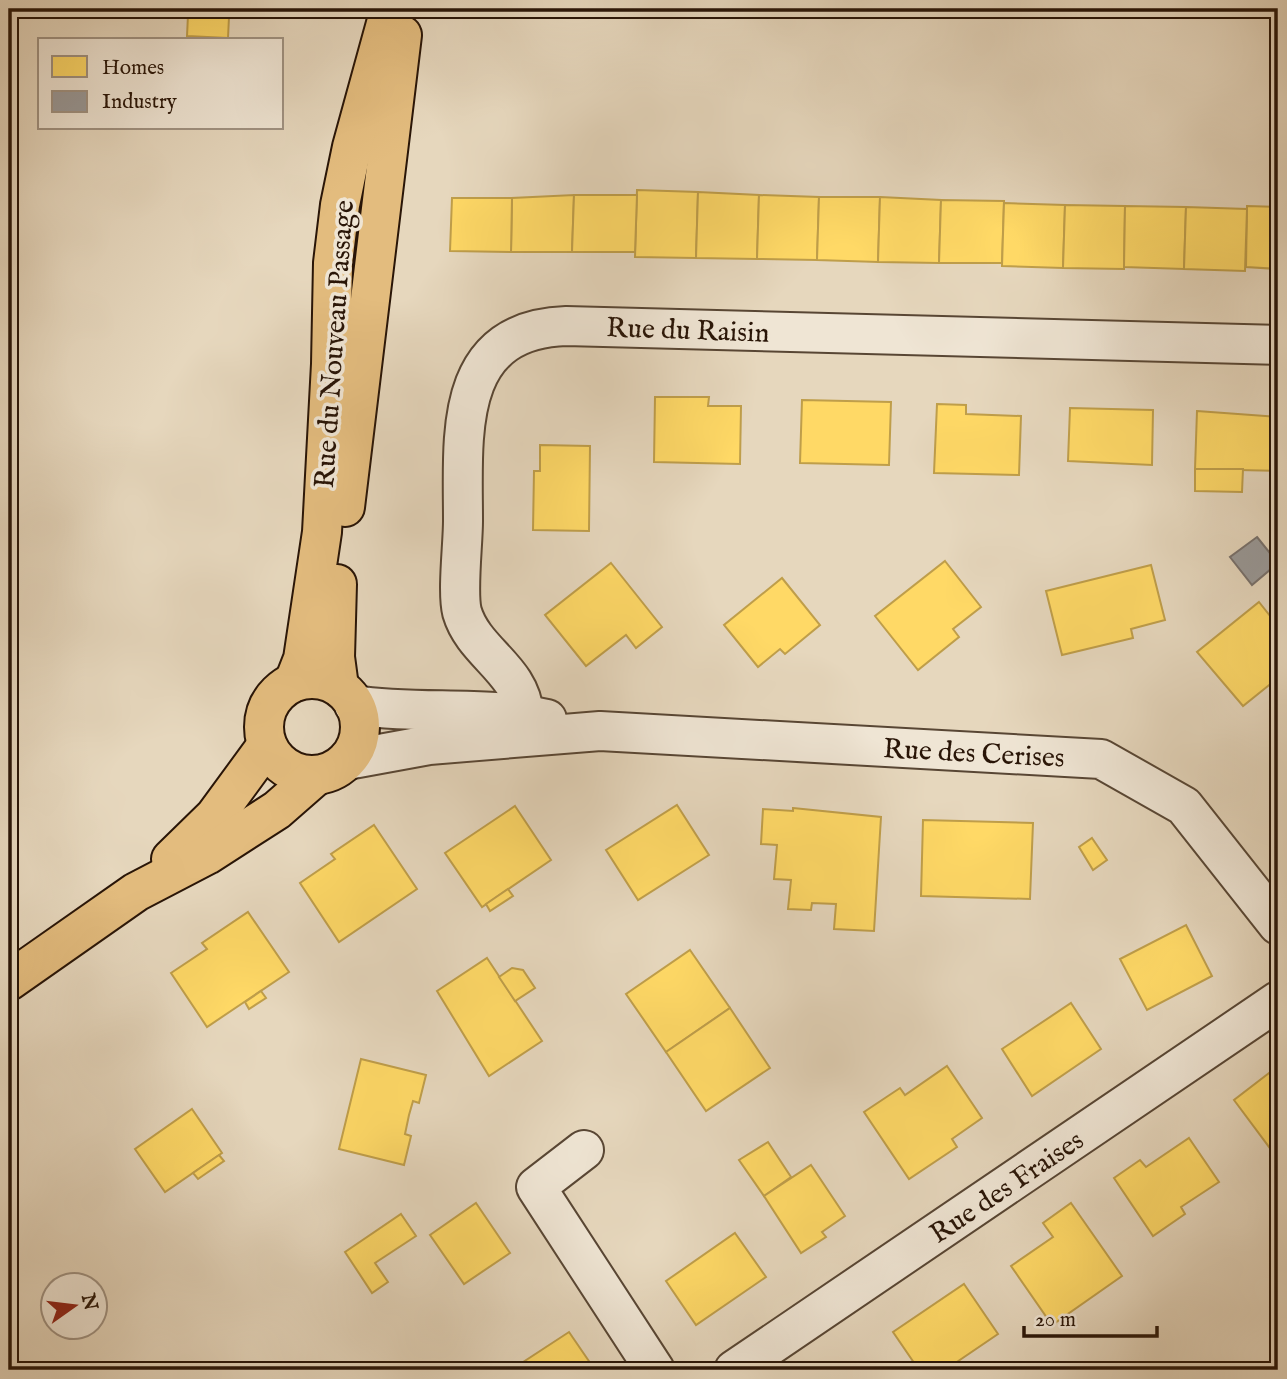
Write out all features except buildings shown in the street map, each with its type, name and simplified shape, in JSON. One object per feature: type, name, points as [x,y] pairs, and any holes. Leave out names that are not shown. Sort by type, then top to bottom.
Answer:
[{"type":"main road","name":"Rue du Nouveau Passage","points":[[294,682],[303,659],[322,532],[333,263],[340,205],[352,147],[390,9]]},
{"type":"main road","name":"Rue du Nouveau Passage","points":[[347,696],[335,657],[335,611],[399,72],[402,37],[398,9]]},
{"type":"main road","points":[[9,981],[136,892],[218,848],[277,810],[332,768],[356,746],[360,730],[347,696],[324,680],[294,682],[270,701],[265,715],[267,745],[275,758],[286,768],[301,774],[332,768]]},
{"type":"main road","points":[[136,892],[215,816],[267,745]]},
{"type":"street","name":"Rue du Raisin","points":[[524,714],[523,699],[516,683],[490,656],[462,611],[463,444],[469,399],[482,365],[499,346],[517,335],[540,327],[566,326],[1278,345]]},
{"type":"street","name":"Rue des Cerises","points":[[347,696],[396,711],[524,714],[600,731]]},
{"type":"street","name":"Rue des Cerises","points":[[332,768],[429,745],[600,731],[1101,759],[1184,806],[1278,925]]},
{"type":"street","name":"Rue des Fraises","points":[[734,1370],[1278,1001]]},
{"type":"street","points":[[583,1150],[536,1187],[655,1370]]}]
